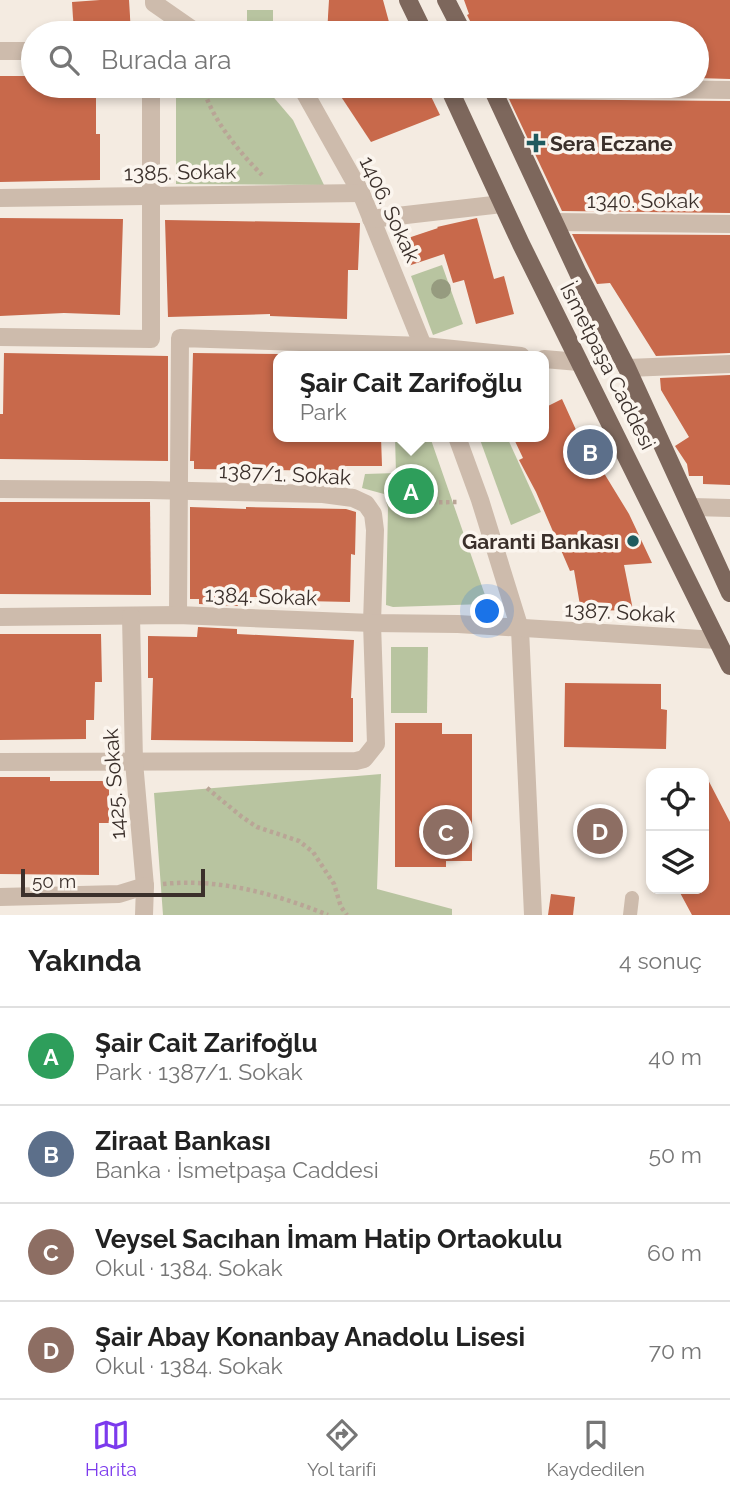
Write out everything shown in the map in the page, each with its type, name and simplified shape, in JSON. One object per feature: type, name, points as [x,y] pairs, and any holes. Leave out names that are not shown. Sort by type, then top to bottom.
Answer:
[{"type":"main road","points":[[408,0],[418,21]]},
{"type":"main road","points":[[446,0],[457,21]]},
{"type":"main road","name":"İsmetpaşa Caddesi","points":[[453,98],[502,204],[730,666]]},
{"type":"main road","name":"İsmetpaşa Caddesi","points":[[497,98],[627,368],[730,593]]},
{"type":"street","points":[[154,0],[154,3],[180,21]]},
{"type":"street","points":[[0,51],[21,51]]},
{"type":"street","points":[[709,90],[730,90]]},
{"type":"street","points":[[151,98],[151,339]]},
{"type":"street","name":"1406. Sokak","points":[[308,98],[361,193],[426,351]]},
{"type":"street","name":"1385. Sokak","points":[[0,198],[361,193]]},
{"type":"street","points":[[371,219],[502,204]]},
{"type":"street","name":"1340. Sokak","points":[[555,222],[730,224]]},
{"type":"street","points":[[0,337],[180,338],[426,351]]},
{"type":"street","points":[[177,615],[180,338]]},
{"type":"street","points":[[549,359],[579,362]]},
{"type":"street","points":[[627,368],[730,364]]},
{"type":"street","points":[[459,442],[520,629],[533,915]]},
{"type":"street","name":"1387/1. Sokak","points":[[0,489],[323,494],[353,498],[366,504],[373,514],[375,530],[372,623],[376,744],[364,760],[134,762]]},
{"type":"street","points":[[692,507],[730,508]]},
{"type":"street","name":"1384. Sokak","points":[[0,617],[177,615],[458,624],[520,629]]},
{"type":"street","name":"1425. Sokak","points":[[131,616],[134,762],[145,886],[144,915]]},
{"type":"street","name":"1387. Sokak","points":[[520,629],[717,640]]},
{"type":"street","points":[[0,762],[134,762]]},
{"type":"street","points":[[0,897],[120,894],[145,886]]},
{"type":"lane","points":[[630,915],[632,898]]},
{"type":"path","points":[[207,98],[233,142],[262,175],[272,174]]},
{"type":"path","points":[[369,508],[392,503],[430,504],[480,500]]},
{"type":"path","points":[[207,788],[222,803],[257,827],[299,841],[313,852],[334,884],[341,907],[347,915]]},
{"type":"path","points":[[145,886],[218,883],[259,892],[328,915]]},
{"type":"green space","points":[[247,10],[273,10],[273,21],[247,21]]},
{"type":"green space","points":[[176,98],[274,98],[293,120],[324,185],[176,184]]},
{"type":"green space","points":[[442,265],[463,324],[433,335],[411,276]]},
{"type":"green space","points":[[395,442],[432,442],[486,598],[485,604],[386,605],[388,508],[384,494],[362,488],[365,474],[396,473]]},
{"type":"green space","points":[[481,442],[509,442],[541,512],[511,525]]},
{"type":"green space","points":[[391,647],[428,647],[427,713],[391,713]]},
{"type":"green space","points":[[381,774],[377,889],[452,909],[452,915],[163,915],[154,793]]},
{"type":"building","points":[[129,0],[130,21],[73,21],[72,2]]},
{"type":"building","points":[[329,0],[383,0],[389,21],[328,21]]},
{"type":"building","points":[[464,0],[730,0],[730,79],[709,78],[709,21],[470,21],[467,15],[469,14]]},
{"type":"building","points":[[0,76],[21,76],[21,98],[96,98],[96,134],[100,134],[100,180],[0,182]]},
{"type":"building","points":[[342,98],[432,98],[440,115],[371,142]]},
{"type":"building","points":[[509,99],[730,101],[730,213],[562,211]]},
{"type":"building","points":[[0,218],[123,219],[120,315],[64,313],[0,316]]},
{"type":"building","points":[[477,218],[494,279],[504,276],[514,314],[476,324],[464,280],[453,283],[444,254],[408,266],[399,241],[437,227]]},
{"type":"building","points":[[165,220],[360,223],[358,270],[348,270],[347,319],[270,314],[168,317]]},
{"type":"building","points":[[572,234],[730,235],[730,353],[656,356],[610,283],[597,284]]},
{"type":"building","points":[[4,353],[168,356],[168,461],[0,459]]},
{"type":"building","points":[[193,353],[273,354],[273,442],[381,442],[382,466],[346,466],[345,471],[194,469],[194,461],[190,461]]},
{"type":"building","points":[[730,375],[730,485],[703,484],[703,476],[689,476],[687,464],[675,446],[689,437],[661,390],[660,378]]},
{"type":"building","points":[[562,399],[577,432],[581,430],[629,514],[652,563],[624,565],[633,610],[581,611],[574,570],[570,571],[519,460],[523,458],[515,442],[549,442],[549,406]]},
{"type":"building","points":[[0,502],[150,502],[151,595],[0,594]]},
{"type":"building","points":[[190,507],[346,509],[356,512],[355,555],[351,554],[350,602],[304,601],[304,597],[238,597],[238,606],[199,604],[199,599],[190,599]]},
{"type":"building","points":[[198,627],[237,629],[237,634],[354,640],[351,698],[353,742],[151,740],[153,678],[148,678],[148,636],[197,637]]},
{"type":"building","points":[[0,634],[101,634],[102,682],[95,682],[94,720],[86,720],[86,739],[0,740]]},
{"type":"building","points":[[565,683],[661,684],[661,709],[667,710],[666,749],[564,747]]},
{"type":"building","points":[[395,723],[442,723],[442,734],[472,734],[472,861],[446,861],[446,867],[395,867]]},
{"type":"building","points":[[0,777],[50,777],[50,781],[109,781],[109,823],[99,823],[99,875],[0,874]]},
{"type":"building","points":[[709,782],[730,822],[730,915],[692,915],[681,894],[709,894]]},
{"type":"building","points":[[551,894],[575,897],[573,915],[548,915]]},
{"type":"place","name":"Sera Eczane","points":[[536,143]]},
{"type":"place","name":"Ziraat Bankası","points":[[590,452]]},
{"type":"place","name":"Şair Cait Zarifoğlu","points":[[411,491]]},
{"type":"place","name":"Garanti Bankası","points":[[633,541]]},
{"type":"place","name":"Şair Abay Konanbay Anadolu Lisesi","points":[[600,831]]},
{"type":"place","name":"Veysel Sacıhan İmam Hatip Ortaokulu","points":[[446,832]]}]
